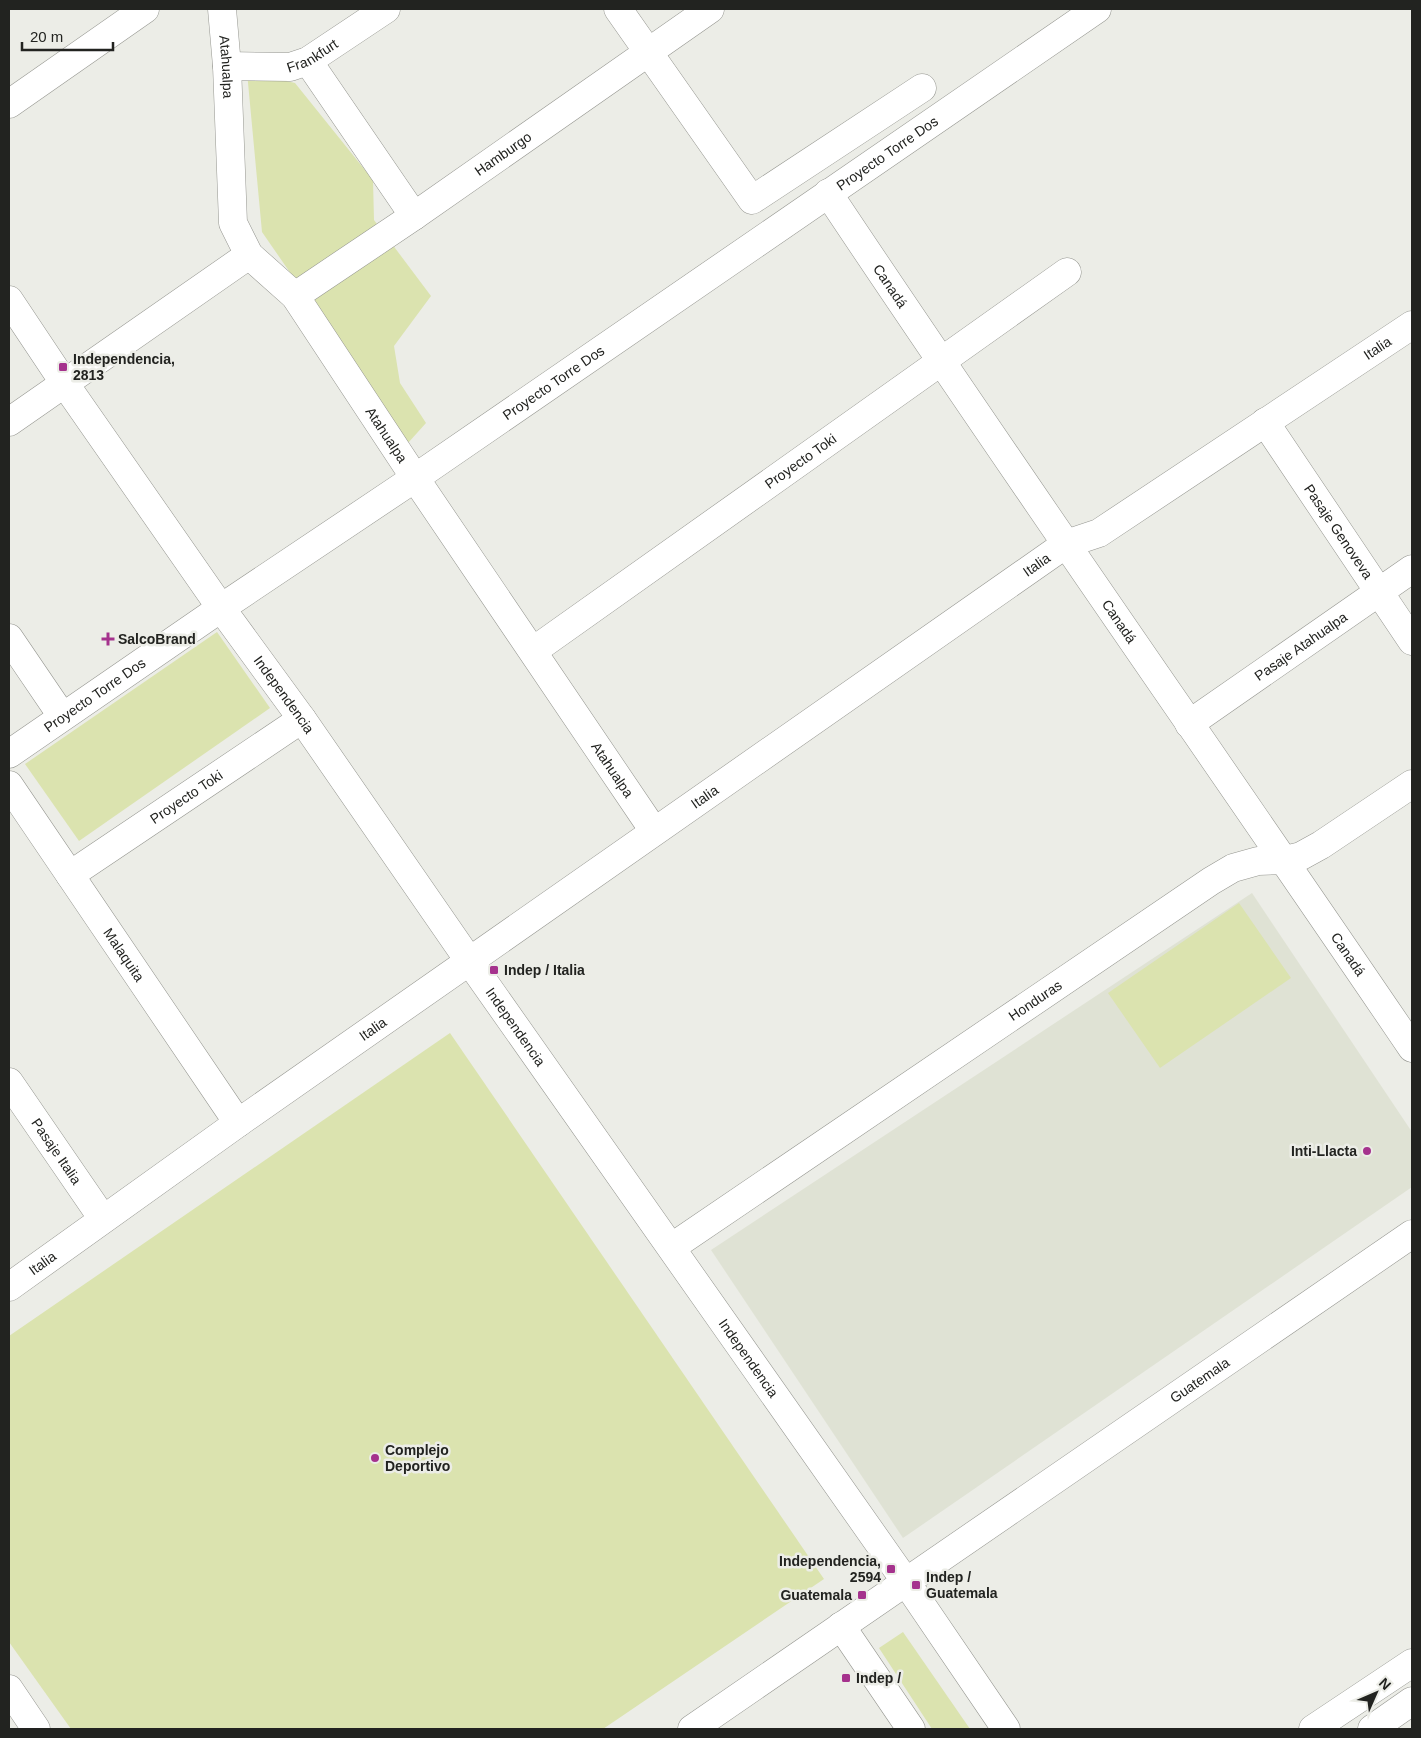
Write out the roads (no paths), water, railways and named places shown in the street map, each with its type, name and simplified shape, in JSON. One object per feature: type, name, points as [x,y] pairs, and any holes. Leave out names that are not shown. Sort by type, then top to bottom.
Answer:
[{"type":"street","points":[[9,104],[145,9]]},
{"type":"street","name":"Atahualpa","points":[[222,9],[227,66],[233,224],[249,255],[295,296],[415,478],[654,831]]},
{"type":"street","name":"Frankfurt","points":[[227,66],[290,67],[308,61],[386,9]]},
{"type":"street","points":[[618,9],[752,200],[922,88]]},
{"type":"street","name":"Hamburgo","points":[[295,296],[414,216],[710,9]]},
{"type":"street","name":"Proyecto Torre Dos","points":[[9,754],[62,716],[415,478],[1097,9]]},
{"type":"street","points":[[308,61],[414,216]]},
{"type":"street","name":"Canadá","points":[[828,193],[940,361],[1189,724],[1285,860],[1412,1048]]},
{"type":"street","points":[[9,422],[249,255]]},
{"type":"street","name":"Proyecto Toki","points":[[533,651],[1067,272]]},
{"type":"street","name":"Independencia","points":[[9,300],[221,608],[302,719],[470,962],[672,1247],[906,1582],[1006,1729]]},
{"type":"street","name":"Italia","points":[[9,1287],[238,1123],[1066,544],[1100,533],[1412,324]]},
{"type":"street","name":"Pasaje Genoveva","points":[[1265,422],[1412,641]]},
{"type":"street","name":"Pasaje Atahualpa","points":[[1189,724],[1412,569]]},
{"type":"street","points":[[9,638],[62,716]]},
{"type":"street","name":"Proyecto Toki","points":[[70,876],[302,719]]},
{"type":"street","name":"Honduras","points":[[672,1247],[1211,881],[1234,868],[1258,862],[1285,860],[1301,856],[1321,845],[1412,784]]},
{"type":"street","name":"Malaquita","points":[[9,786],[238,1123]]},
{"type":"street","name":"Pasaje Italia","points":[[9,1082],[104,1219]]},
{"type":"street","name":"Guatemala","points":[[692,1729],[1412,1234]]},
{"type":"street","points":[[841,1626],[911,1729]]},
{"type":"street","points":[[1313,1729],[1412,1662]]},
{"type":"street","points":[[9,1689],[32,1728]]},
{"type":"street","points":[[1372,1729],[1412,1701]]},
{"type":"place","name":"Independencia, 2813","points":[[63,367]]},
{"type":"place","name":"SalcoBrand","points":[[108,639]]},
{"type":"place","name":"Indep / Italia","points":[[494,970]]},
{"type":"place","name":"Inti-Llacta","points":[[1367,1151]]},
{"type":"place","name":"Complejo Deportivo","points":[[375,1458]]},
{"type":"place","name":"Independencia, 2594","points":[[891,1569]]},
{"type":"place","name":"Indep / Guatemala","points":[[916,1585]]},
{"type":"place","name":"Guatemala","points":[[862,1595]]},
{"type":"place","name":"Indep /","points":[[846,1678]]}]
